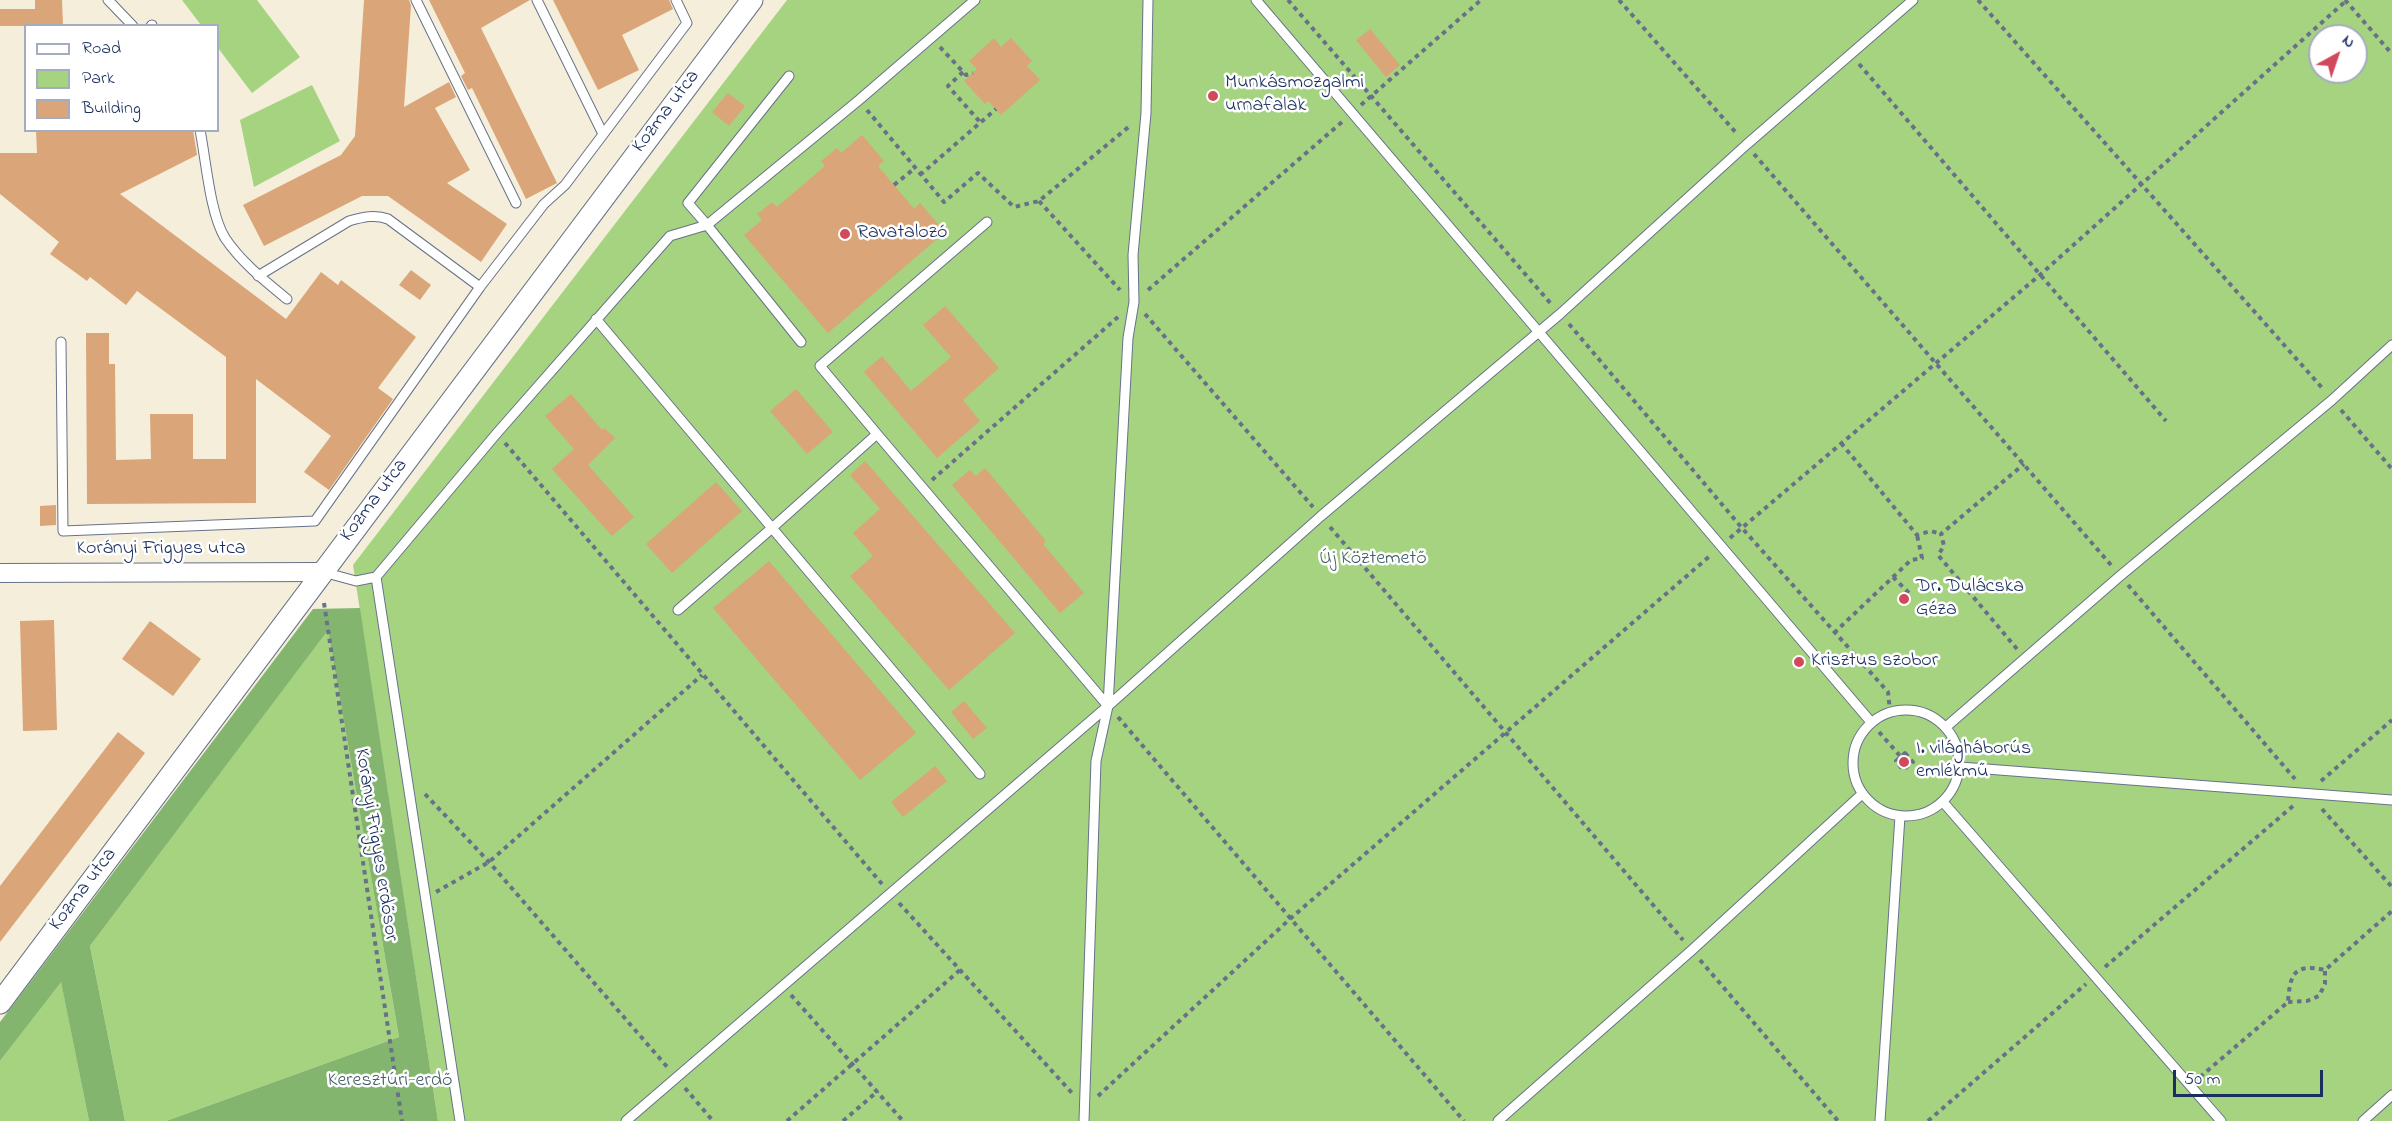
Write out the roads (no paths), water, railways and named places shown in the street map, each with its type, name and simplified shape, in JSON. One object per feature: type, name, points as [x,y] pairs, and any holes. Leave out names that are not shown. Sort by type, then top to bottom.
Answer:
[{"type":"street","name":"Kozma utca","points":[[0,1003],[752,0]]},
{"type":"street","name":"Korányi Frigyes utca","points":[[0,573],[322,572]]},
{"type":"lane","points":[[108,0],[131,24]]},
{"type":"lane","points":[[416,0],[516,203]]},
{"type":"lane","points":[[537,0],[603,134]]},
{"type":"lane","points":[[61,342],[63,531],[315,521],[480,287],[544,204],[565,185],[687,23],[676,0]]},
{"type":"lane","points":[[322,572],[356,581],[376,577],[496,433],[670,236],[707,225],[859,100],[975,0]]},
{"type":"lane","points":[[1084,1121],[1096,761],[1108,706],[1128,338],[1134,302],[1133,255],[1146,113],[1148,0]]},
{"type":"lane","points":[[1256,0],[1871,722]]},
{"type":"lane","points":[[626,1121],[889,892],[1108,706],[1321,516],[1560,314],[1746,145],[1913,0]]},
{"type":"lane","points":[[789,76],[687,203],[801,342]]},
{"type":"lane","points":[[200,132],[215,215],[224,237],[258,276],[287,299]]},
{"type":"lane","points":[[258,276],[349,221],[364,216],[381,216],[480,287]]},
{"type":"lane","points":[[987,222],[820,366],[925,487],[1108,706]]},
{"type":"lane","points":[[596,319],[980,774]]},
{"type":"lane","points":[[1946,727],[2120,576],[2332,400],[2392,345]]},
{"type":"lane","points":[[678,610],[878,434]]},
{"type":"lane","points":[[376,577],[460,1121]]},
{"type":"lane","points":[[1911,709],[1929,714],[1946,727],[1957,746],[1960,767],[1954,787],[1943,802],[1923,814],[1900,816],[1878,808],[1863,794],[1854,776],[1853,758],[1857,740],[1871,722],[1890,711],[1911,709]]},
{"type":"lane","points":[[1960,767],[2392,801]]},
{"type":"lane","points":[[1498,1121],[1692,950],[1863,794]]},
{"type":"lane","points":[[1943,802],[2221,1121]]},
{"type":"lane","points":[[1880,1121],[1900,816]]},
{"type":"lane","points":[[2363,1121],[2392,1095]]},
{"type":"place","name":"Munkásmozgalmi urnafalak","points":[[1213,96]]},
{"type":"place","name":"Ravatalozó","points":[[845,234]]},
{"type":"place","name":"Dr. Dulácska Géza","points":[[1904,599]]},
{"type":"place","name":"Krisztus szobor","points":[[1799,662]]},
{"type":"place","name":"I. világháborús emlékmű","points":[[1904,762]]},
{"type":"park label","name":"Új Köztemető","points":[[1373,560]]},
{"type":"park label","name":"Keresztúri-erdő","points":[[390,1082]]}]
